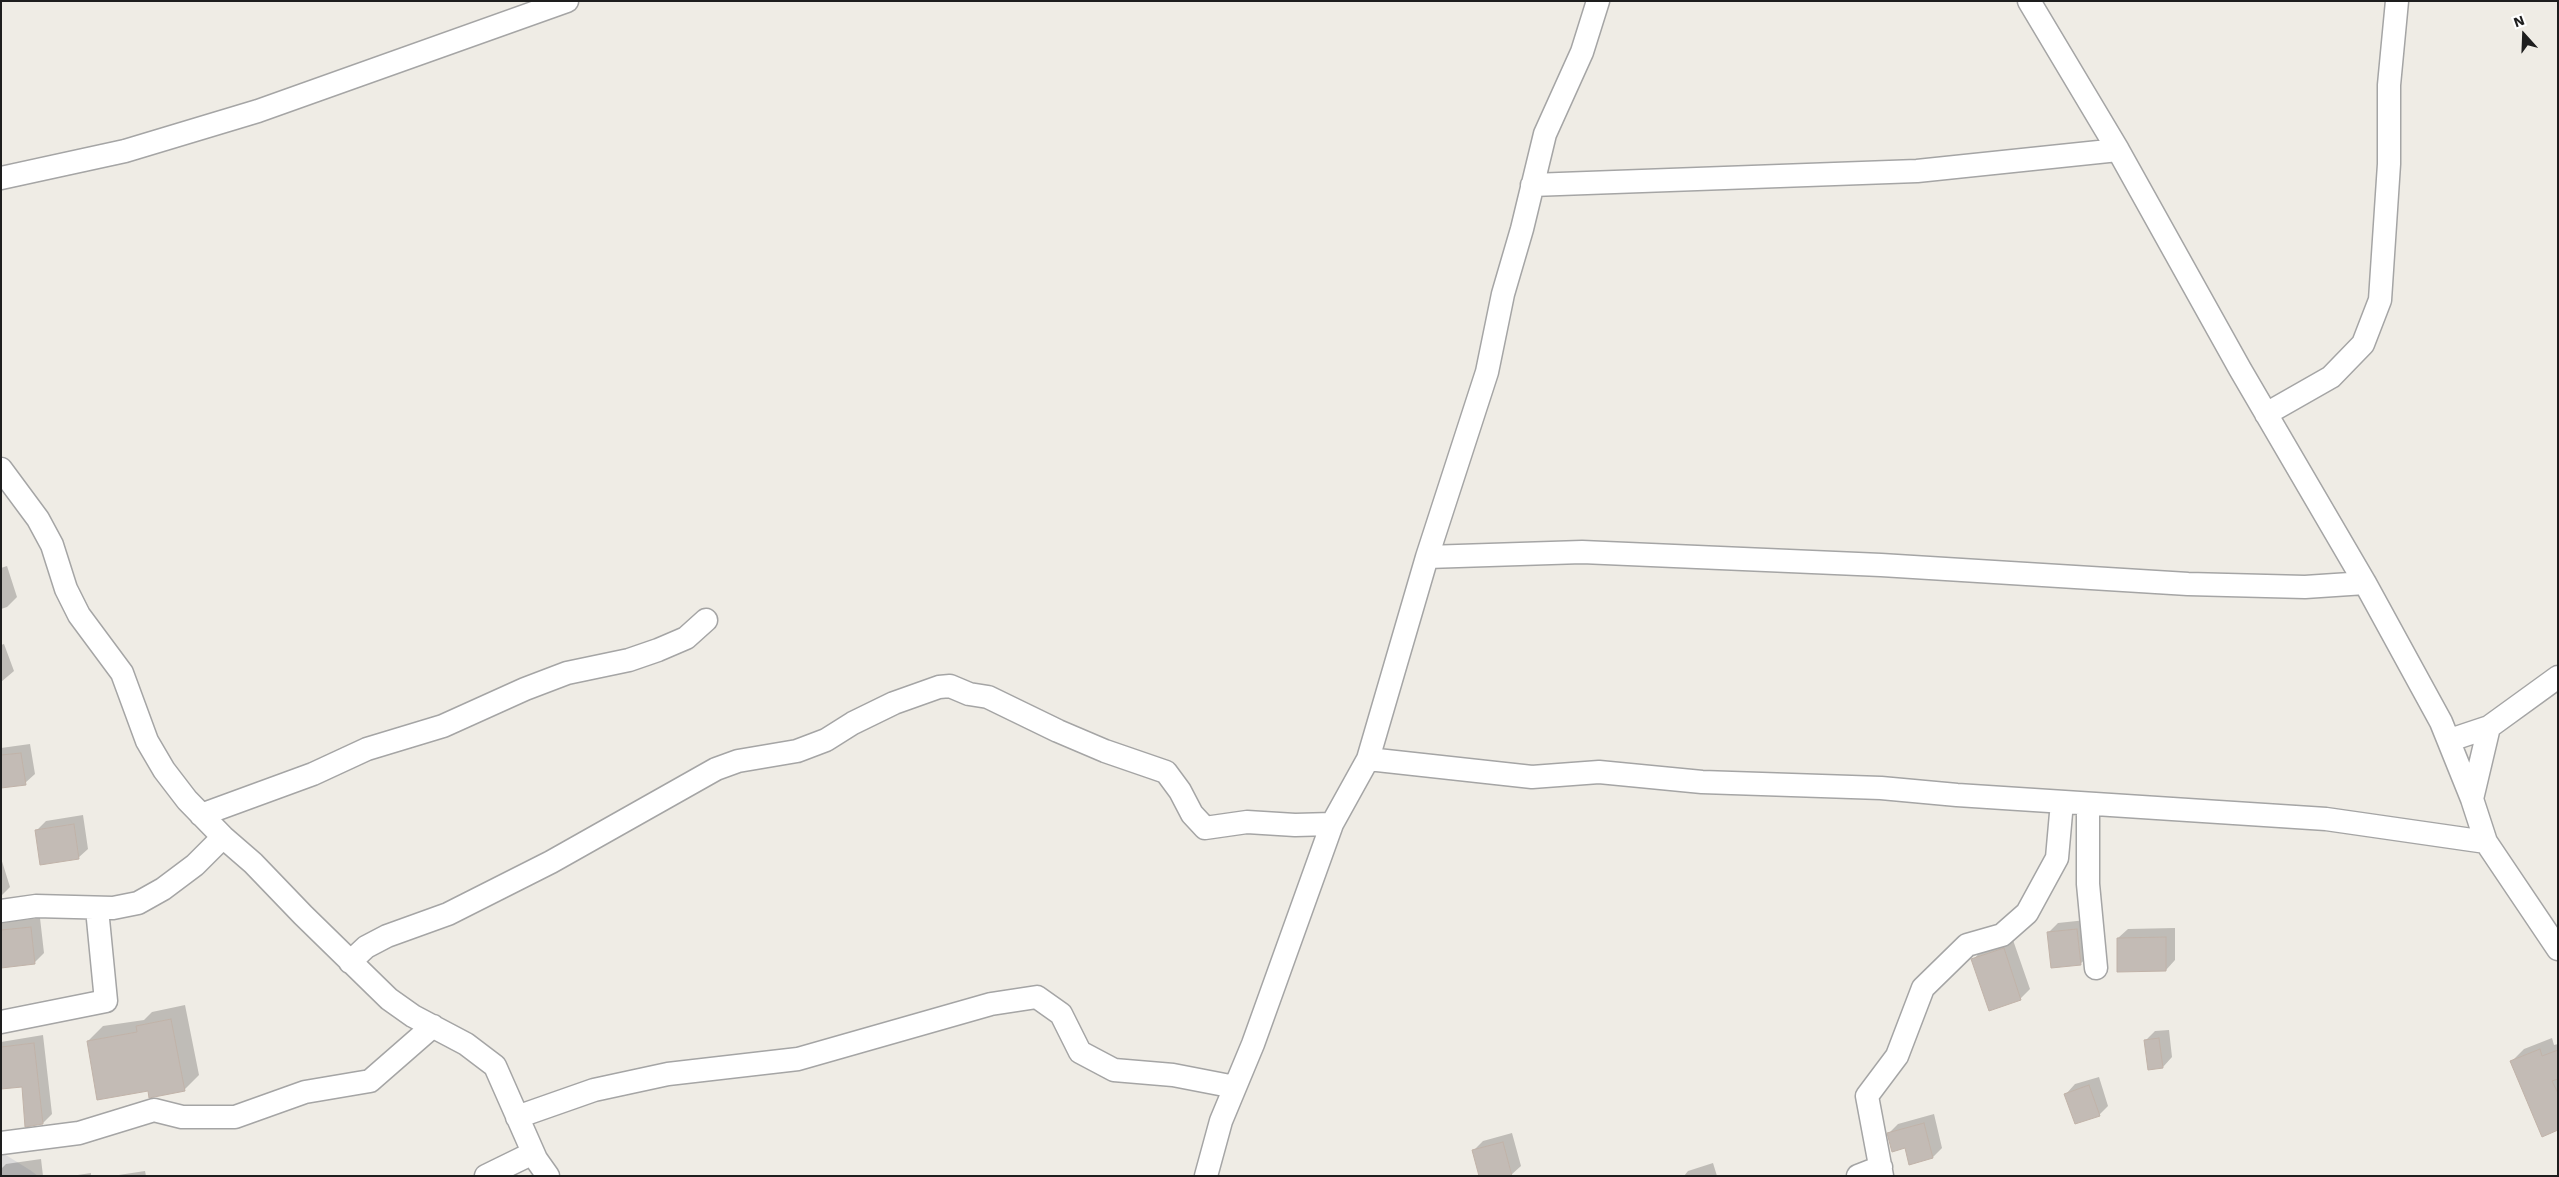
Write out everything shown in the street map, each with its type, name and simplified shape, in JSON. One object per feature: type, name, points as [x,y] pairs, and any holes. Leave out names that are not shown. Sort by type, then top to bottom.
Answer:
[{"type":"street","points":[[1,178],[125,151],[258,111],[567,1]]},
{"type":"street","points":[[1206,1176],[1221,1122],[1332,824],[1368,759],[1427,557],[1487,372],[1503,294],[1522,229],[1545,134],[1582,52],[1598,1]]},
{"type":"street","points":[[2029,1],[2118,150],[2266,414],[2365,583],[2450,740],[2486,842],[2558,949]]},
{"type":"street","points":[[2266,414],[2331,377],[2363,344],[2380,300],[2389,164],[2389,84],[2397,1]]},
{"type":"street","points":[[1532,184],[1917,171],[2118,150]]},
{"type":"street","points":[[1,469],[38,519],[52,545],[66,589],[79,615],[122,673],[147,741],[164,770],[201,815],[253,863],[389,999],[413,1016],[466,1044],[495,1066],[534,1153],[548,1176]]},
{"type":"street","points":[[1427,557],[1582,552],[1881,565],[2188,584],[2305,586],[2365,583]]},
{"type":"street","points":[[201,815],[313,774],[367,749],[443,726],[524,689],[568,673],[629,660],[658,650],[686,638],[706,620]]},
{"type":"street","points":[[2450,740],[2489,727],[2558,677]]},
{"type":"street","points":[[350,962],[366,947],[387,936],[448,914],[551,862],[699,776],[738,761],[797,751],[826,740],[853,723],[894,703],[939,687],[950,686],[969,694],[988,697],[1058,732],[1166,772],[1180,791],[1192,814],[1205,828],[1247,822],[1295,825],[1332,824]]},
{"type":"street","points":[[2472,799],[2489,727]]},
{"type":"street","points":[[1368,759],[1532,777],[1599,772],[1702,782],[1881,788],[2326,820],[2486,842]]},
{"type":"street","points":[[1858,1176],[1881,1172],[1867,1096],[1897,1056],[1923,988],[1966,945],[2002,935],[2027,913],[2057,858],[2062,802]]},
{"type":"street","points":[[2088,804],[2088,884],[2096,968]]},
{"type":"street","points":[[1,911],[36,906],[97,909],[138,903],[163,890],[195,864],[223,837]]},
{"type":"street","points":[[1,1022],[106,1001],[97,909]]},
{"type":"street","points":[[517,1117],[594,1090],[668,1074],[798,1059],[991,1004],[1036,997],[1061,1014],[1080,1052],[1114,1070],[1173,1075],[1235,1088]]},
{"type":"street","points":[[1,1143],[79,1133],[154,1110],[182,1117],[235,1117],[305,1092],[370,1080],[433,1026]]},
{"type":"street","points":[[486,1176],[534,1153]]},
{"type":"shaded area","points":[[1,1152],[30,1170],[38,1176],[1,1176]]},
{"type":"building","points":[[21,753],[26,785],[1,788],[1,755]]},
{"type":"building","points":[[74,824],[79,859],[40,865],[35,830]]},
{"type":"building","points":[[31,927],[35,964],[1,968],[1,930]]},
{"type":"building","points":[[2077,929],[2081,965],[2051,968],[2047,932]]},
{"type":"building","points":[[2166,937],[2166,971],[2117,972],[2117,938]]},
{"type":"building","points":[[2004,948],[2021,1000],[1989,1011],[1971,959]]},
{"type":"building","points":[[171,1019],[185,1091],[149,1098],[148,1091],[97,1100],[87,1041],[137,1032],[136,1026]]},
{"type":"building","points":[[2159,1038],[2163,1068],[2148,1070],[2144,1040]]},
{"type":"building","points":[[34,1043],[43,1124],[25,1127],[22,1087],[1,1089],[1,1047]]},
{"type":"building","points":[[2540,1049],[2542,1056],[2558,1050],[2558,1079],[2552,1081],[2558,1093],[2558,1130],[2542,1137],[2510,1061]]},
{"type":"building","points":[[2089,1085],[2100,1116],[2075,1124],[2064,1094]]},
{"type":"building","points":[[1924,1123],[1933,1158],[1909,1165],[1905,1148],[1892,1152],[1887,1133]]},
{"type":"building","points":[[1503,1142],[1512,1176],[1479,1176],[1472,1150]]}]
